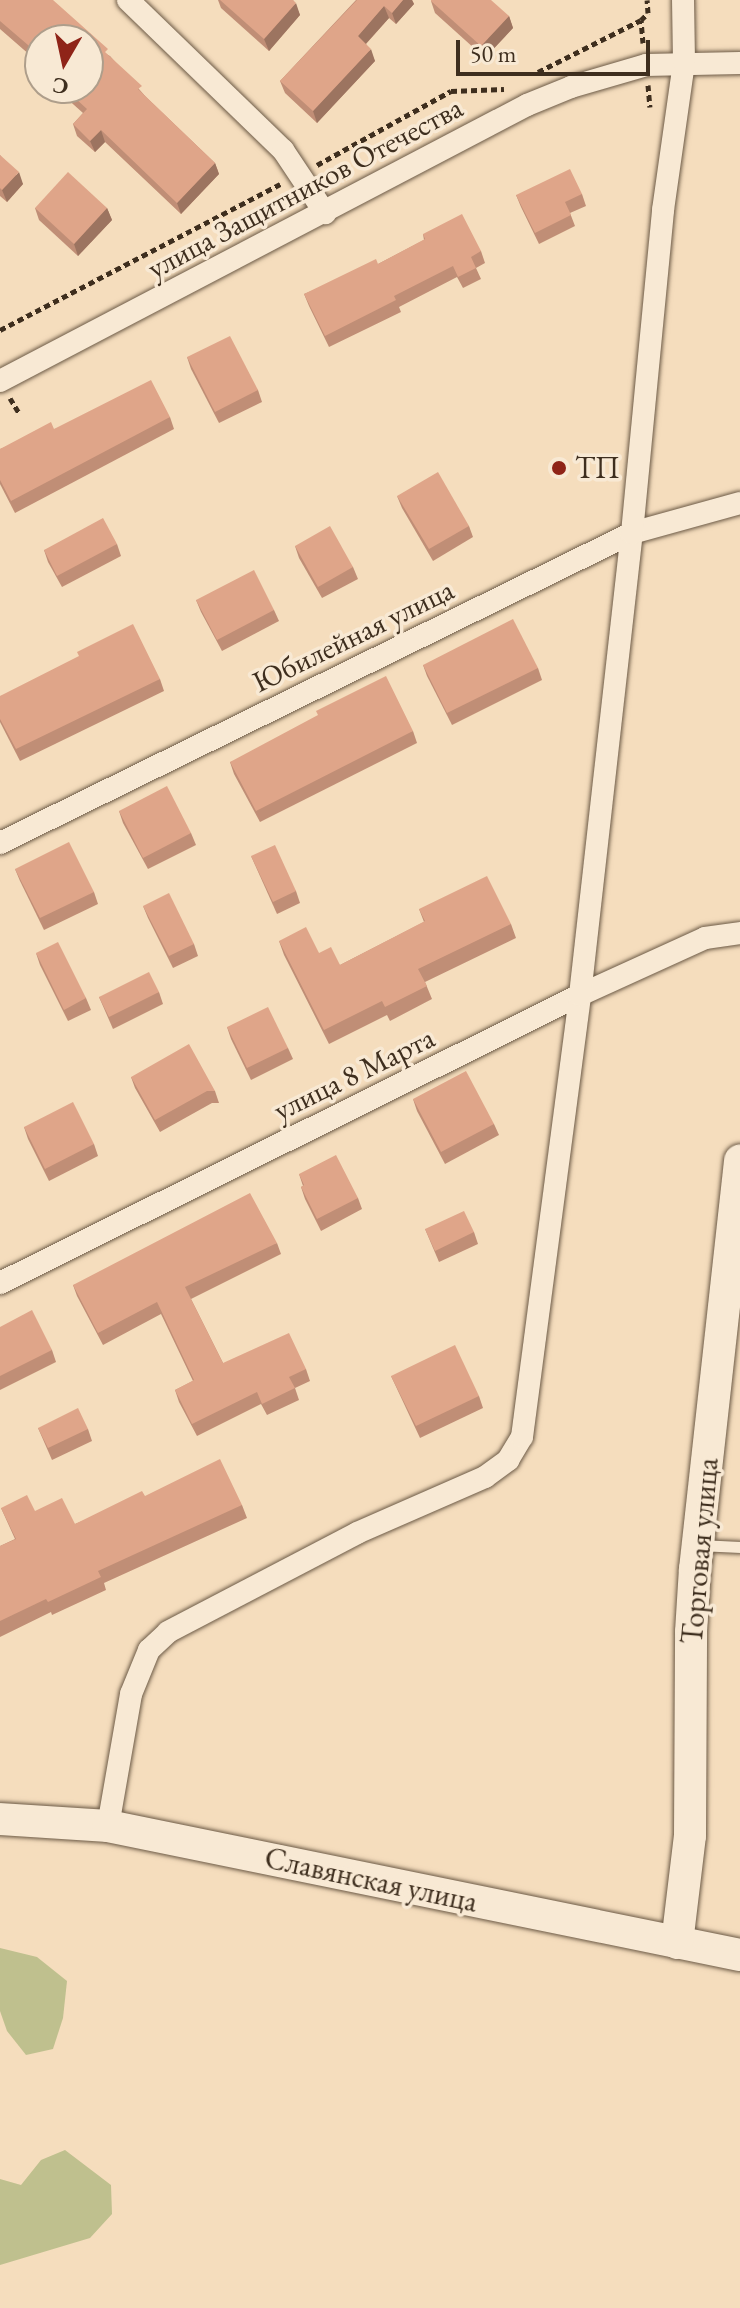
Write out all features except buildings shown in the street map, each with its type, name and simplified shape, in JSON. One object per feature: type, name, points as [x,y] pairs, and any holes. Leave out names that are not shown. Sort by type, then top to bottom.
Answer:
[{"type":"street","points":[[128,0],[283,150],[325,213]]},
{"type":"street","points":[[108,1826],[131,1694],[149,1650],[158,1641],[168,1632],[357,1533],[485,1477],[508,1460],[522,1437],[580,995],[632,533],[663,210],[684,62],[683,0]]},
{"type":"street","name":"улица Защитников Отечества","points":[[0,381],[527,105],[611,74],[646,65],[740,63]]},
{"type":"street","name":"Юбилейная улица","points":[[0,843],[632,533],[740,503]]},
{"type":"street","name":"улица 8 Марта","points":[[0,1283],[580,995],[705,938],[740,933]]},
{"type":"street","name":"Торговая улица","points":[[677,1943],[690,1836],[691,1632],[698,1545],[725,1340],[740,1160]]},
{"type":"street","name":"Славянская улица","points":[[0,1819],[108,1826],[740,1955]]},
{"type":"lane","points":[[698,1545],[740,1547]]},
{"type":"green space","points":[[0,1948],[37,1957],[67,1981],[63,2018],[53,2049],[26,2055],[7,2031],[0,2011]]},
{"type":"green space","points":[[65,2150],[111,2185],[112,2214],[90,2238],[0,2265],[0,2179],[21,2185],[41,2160]]},
{"type":"place","name":"ТП","points":[[559,468]]}]
